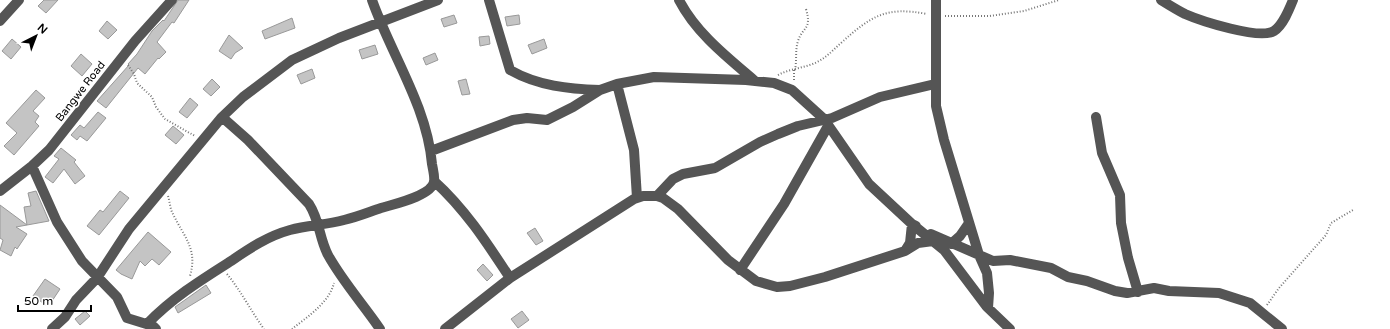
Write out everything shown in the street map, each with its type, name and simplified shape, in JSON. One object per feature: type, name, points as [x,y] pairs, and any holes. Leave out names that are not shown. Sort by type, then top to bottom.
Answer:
[{"type":"street","points":[[0,21],[19,0]]},
{"type":"street","name":"Bangwe Road","points":[[0,190],[32,166],[60,137],[122,57],[172,0]]},
{"type":"street","points":[[32,166],[57,222],[82,261],[117,297],[127,318],[151,327],[165,306],[186,290],[251,247],[272,236],[291,230],[344,220],[417,197],[428,192],[434,181],[431,151],[422,116],[380,22],[372,0]]},
{"type":"street","points":[[52,329],[97,278],[129,228],[222,117],[265,79],[292,60],[380,22],[438,0]]},
{"type":"street","points":[[490,0],[510,70],[519,75],[545,84],[568,89],[600,90]]},
{"type":"street","points":[[679,0],[686,13],[720,51],[754,80]]},
{"type":"street","points":[[936,0],[936,106],[944,140],[979,255],[987,274],[989,294],[988,308]]},
{"type":"street","points":[[1162,0],[1185,14],[1215,25],[1262,34],[1274,32],[1293,0]]},
{"type":"street","points":[[431,151],[513,120],[527,118],[547,120],[573,107],[600,90],[617,84],[654,77],[754,80],[770,82],[792,90],[826,122],[869,184],[912,224],[944,250],[988,308],[1005,327]]},
{"type":"street","points":[[617,84],[634,150],[637,198]]},
{"type":"street","points":[[657,196],[673,180],[683,174],[715,168],[760,142],[778,134],[798,126],[826,122],[880,97],[935,84]]},
{"type":"street","points":[[222,117],[248,140],[309,204],[316,215],[321,240],[338,271],[380,329]]},
{"type":"street","points":[[1096,117],[1102,153],[1120,195],[1122,230],[1138,292]]},
{"type":"street","points":[[740,270],[784,204],[826,122]]},
{"type":"street","points":[[434,181],[451,197],[470,219],[510,278]]},
{"type":"street","points":[[445,329],[510,278],[637,198],[657,196],[672,204],[740,270],[756,281],[777,287],[790,286],[825,278],[905,251],[918,243],[933,241]]},
{"type":"street","points":[[951,244],[960,236],[969,222]]},
{"type":"street","points":[[912,224],[951,244],[993,261],[1010,260],[1051,268],[1068,277],[1087,281],[1115,291],[1127,293],[1154,288],[1169,291],[1218,294],[1250,304],[1282,329]]},
{"type":"street","points":[[905,251],[910,243],[912,224]]},
{"type":"path","points":[[770,82],[780,74],[818,62],[852,32],[878,16],[890,12],[904,10],[936,16],[990,16],[1024,11],[1059,0]]},
{"type":"path","points":[[795,70],[798,41],[808,25],[809,18],[806,9]]},
{"type":"path","points":[[122,57],[134,74],[137,84],[152,97],[156,107],[165,120],[185,129],[202,141]]},
{"type":"path","points":[[165,186],[172,211],[189,242],[193,258],[193,265],[186,290]]},
{"type":"path","points":[[1262,312],[1279,288],[1326,235],[1332,223],[1352,210]]},
{"type":"path","points":[[221,267],[242,293],[247,305],[264,329]]},
{"type":"path","points":[[292,329],[321,304],[332,290],[338,271]]},
{"type":"building","points":[[44,0],[58,0],[46,13],[38,6]]},
{"type":"building","points":[[178,0],[189,0],[174,23],[172,22],[157,42],[166,52],[159,59],[158,58],[145,74],[138,68],[106,108],[97,101],[129,65],[128,64],[137,54],[152,31],[163,20],[164,21]]},
{"type":"building","points":[[454,15],[457,23],[444,27],[441,19]]},
{"type":"building","points":[[519,15],[520,24],[507,26],[505,17]]},
{"type":"building","points":[[292,18],[295,28],[265,39],[262,31]]},
{"type":"building","points":[[107,21],[117,30],[108,39],[99,31]]},
{"type":"building","points":[[229,35],[243,48],[235,53],[231,59],[219,51]]},
{"type":"building","points":[[489,36],[490,44],[480,46],[479,37]]},
{"type":"building","points":[[12,39],[21,47],[11,59],[2,51]]},
{"type":"building","points":[[544,39],[547,48],[532,54],[528,45]]},
{"type":"building","points":[[375,45],[378,54],[362,59],[359,50]]},
{"type":"building","points":[[435,53],[438,60],[426,65],[423,58]]},
{"type":"building","points":[[81,54],[92,64],[82,76],[71,66]]},
{"type":"building","points":[[312,69],[315,78],[301,84],[297,75]]},
{"type":"building","points":[[212,79],[220,87],[211,96],[203,89]]},
{"type":"building","points":[[466,79],[470,94],[462,95],[458,81]]},
{"type":"building","points":[[36,90],[45,98],[33,111],[39,116],[35,122],[39,126],[14,155],[4,146],[17,133],[6,123]]},
{"type":"building","points":[[190,98],[198,105],[187,118],[179,112]]},
{"type":"building","points":[[98,112],[106,118],[87,141],[80,136],[77,140],[71,135],[80,125],[84,128]]},
{"type":"building","points":[[173,126],[184,135],[176,144],[165,135]]},
{"type":"building","points":[[61,148],[76,160],[74,162],[85,176],[75,184],[64,169],[53,183],[45,177],[59,159],[54,156]]},
{"type":"building","points":[[36,191],[49,221],[27,225],[24,207],[31,206],[28,193]]},
{"type":"building","points":[[120,191],[129,198],[99,235],[87,226],[100,210],[103,212]]},
{"type":"building","points":[[0,205],[27,225],[16,227],[27,234],[17,249],[15,247],[11,256],[0,250],[3,240],[0,238]]},
{"type":"building","points":[[535,228],[543,241],[536,245],[527,233]]},
{"type":"building","points":[[148,232],[171,252],[159,265],[152,259],[145,266],[140,261],[132,279],[121,274],[116,270]]},
{"type":"building","points":[[483,264],[493,275],[487,281],[477,270]]},
{"type":"building","points":[[45,279],[60,289],[50,304],[48,302],[46,305],[33,296]]},
{"type":"building","points":[[206,285],[211,293],[178,313],[175,307]]},
{"type":"building","points":[[85,311],[90,316],[80,325],[75,319]]},
{"type":"building","points":[[522,311],[529,320],[518,328],[511,319]]}]
